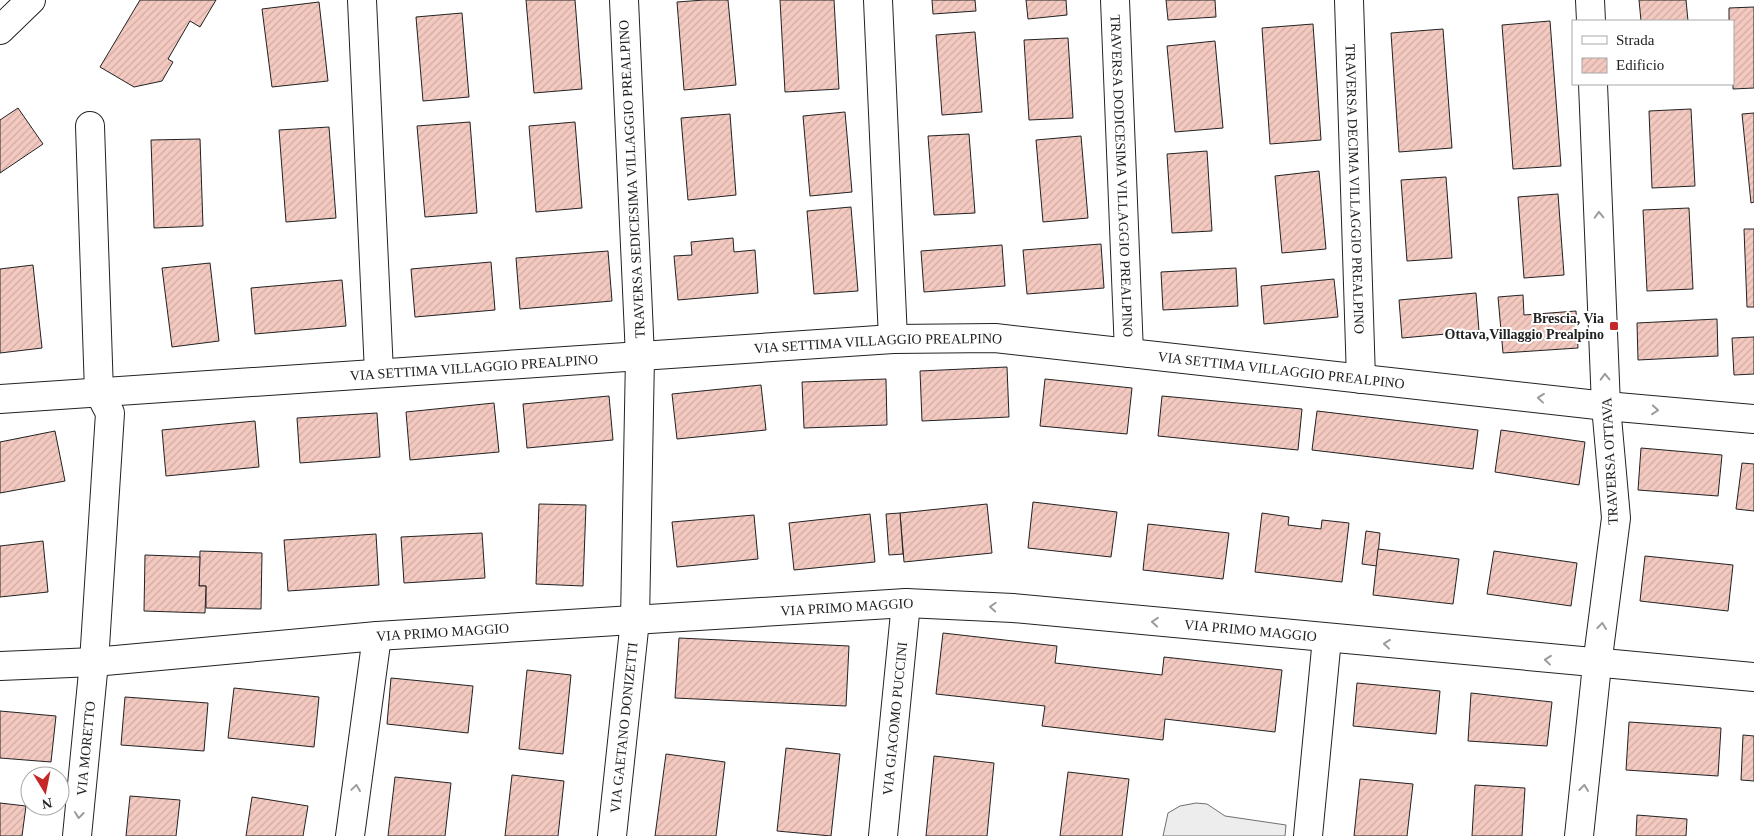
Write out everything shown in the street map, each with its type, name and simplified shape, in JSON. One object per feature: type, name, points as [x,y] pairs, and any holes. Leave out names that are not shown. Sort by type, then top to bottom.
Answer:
[{"type":"street","points":[[0,30],[31,0]]},
{"type":"street","points":[[362,0],[380,373]]},
{"type":"street","name":"TRAVERSA SEDICESIMA VILLAGGIO PREALPINO","points":[[624,0],[640,357],[636,620]]},
{"type":"street","points":[[878,0],[893,339]]},
{"type":"street","name":"TRAVERSA DODICESIMA VILLAGGIO PREALPINO","points":[[1115,0],[1129,353]]},
{"type":"street","name":"TRAVERSA DECIMA VILLAGGIO PREALPINO","points":[[1349,0],[1362,378]]},
{"type":"street","points":[[1590,0],[1590,20]]},
{"type":"street","name":"TRAVERSA OTTAVA","points":[[1579,836],[1597,664],[1616,518],[1606,406],[1593,85]]},
{"type":"street","points":[[90,126],[99,392],[110,413],[94,662]]},
{"type":"street","name":"VIA SETTIMA VILLAGGIO PREALPINO","points":[[0,398],[893,339],[995,338],[1606,406],[1754,419]]},
{"type":"street","name":"VIA PRIMO MAGGIO","points":[[0,666],[94,662],[377,636],[906,603],[1013,608],[1754,678]]},
{"type":"street","name":"VIA GIACOMO PUCCINI","points":[[883,836],[906,603]]},
{"type":"street","name":"VIA GAETANO DONIZETTI","points":[[612,836],[636,620]]},
{"type":"street","points":[[350,836],[377,636]]},
{"type":"street","points":[[1308,836],[1327,638]]},
{"type":"street","name":"VIA MORETTO","points":[[77,836],[94,662]]},
{"type":"shaded area","points":[[1196,803],[1207,804],[1225,816],[1286,825],[1285,836],[1163,836],[1168,813],[1180,806]]},
{"type":"building","points":[[140,0],[216,0],[200,27],[190,21],[168,59],[173,62],[162,81],[134,87],[100,67]]},
{"type":"building","points":[[526,0],[575,0],[582,89],[534,93]]},
{"type":"building","points":[[728,0],[736,85],[684,90],[677,2]]},
{"type":"building","points":[[780,0],[834,0],[839,89],[785,92]]},
{"type":"building","points":[[932,0],[975,0],[976,11],[933,14]]},
{"type":"building","points":[[1026,0],[1066,0],[1067,15],[1028,19]]},
{"type":"building","points":[[1166,0],[1215,0],[1216,17],[1168,20]]},
{"type":"building","points":[[1639,0],[1686,0],[1688,20],[1641,20]]},
{"type":"building","points":[[319,2],[328,81],[272,87],[262,9]]},
{"type":"building","points":[[1754,7],[1754,88],[1733,89],[1734,20],[1729,20],[1729,8]]},
{"type":"building","points":[[462,13],[469,97],[423,101],[416,17]]},
{"type":"building","points":[[1550,21],[1561,166],[1513,169],[1502,25]]},
{"type":"building","points":[[1313,24],[1321,140],[1270,144],[1262,28]]},
{"type":"building","points":[[1443,29],[1452,148],[1399,152],[1391,33]]},
{"type":"building","points":[[975,32],[982,112],[942,115],[936,35]]},
{"type":"building","points":[[1068,38],[1073,118],[1029,120],[1024,40]]},
{"type":"building","points":[[1215,41],[1223,128],[1175,132],[1167,46]]},
{"type":"building","points":[[18,108],[43,144],[0,173],[0,120]]},
{"type":"building","points":[[1691,109],[1695,186],[1652,188],[1649,111]]},
{"type":"building","points":[[845,112],[852,192],[810,196],[803,116]]},
{"type":"building","points":[[1754,113],[1754,202],[1751,203],[1742,114]]},
{"type":"building","points":[[730,114],[736,195],[688,200],[681,118]]},
{"type":"building","points":[[470,122],[477,213],[425,217],[417,126]]},
{"type":"building","points":[[575,122],[582,208],[536,212],[529,126]]},
{"type":"building","points":[[329,127],[336,218],[286,222],[279,130]]},
{"type":"building","points":[[969,134],[975,213],[934,215],[928,136]]},
{"type":"building","points":[[1081,136],[1088,218],[1043,222],[1036,140]]},
{"type":"building","points":[[200,139],[203,226],[154,228],[151,140]]},
{"type":"building","points":[[1207,151],[1212,231],[1172,233],[1167,154]]},
{"type":"building","points":[[1319,171],[1326,249],[1282,253],[1275,176]]},
{"type":"building","points":[[1446,177],[1452,258],[1407,261],[1401,180]]},
{"type":"building","points":[[1558,194],[1564,275],[1524,278],[1518,197]]},
{"type":"building","points":[[851,207],[858,291],[814,294],[807,211]]},
{"type":"building","points":[[1689,208],[1693,289],[1647,291],[1643,210]]},
{"type":"building","points":[[1744,229],[1754,229],[1754,307],[1747,307]]},
{"type":"building","points":[[733,238],[734,252],[755,250],[758,293],[678,300],[674,256],[692,255],[691,242]]},
{"type":"building","points":[[1101,244],[1104,288],[1027,294],[1023,250]]},
{"type":"building","points":[[1002,245],[1005,286],[924,292],[921,251]]},
{"type":"building","points":[[608,251],[612,301],[520,309],[516,258]]},
{"type":"building","points":[[491,262],[495,310],[415,317],[411,269]]},
{"type":"building","points":[[210,263],[219,341],[172,347],[162,268]]},
{"type":"building","points":[[33,265],[42,348],[0,353],[0,269]]},
{"type":"building","points":[[1236,268],[1238,306],[1163,310],[1161,272]]},
{"type":"building","points":[[1334,279],[1338,317],[1264,324],[1261,286]]},
{"type":"building","points":[[342,280],[346,326],[255,334],[251,288]]},
{"type":"building","points":[[1476,293],[1479,331],[1402,338],[1399,300]]},
{"type":"building","points":[[1523,295],[1524,315],[1576,311],[1578,348],[1503,353],[1498,297]]},
{"type":"building","points":[[1717,319],[1718,356],[1638,360],[1637,323]]},
{"type":"building","points":[[1754,337],[1754,374],[1734,375],[1732,338]]},
{"type":"building","points":[[1007,367],[1009,417],[922,421],[920,371]]},
{"type":"building","points":[[886,379],[887,425],[804,428],[802,382]]},
{"type":"building","points":[[1045,379],[1132,388],[1127,434],[1040,426]]},
{"type":"building","points":[[761,385],[766,430],[677,439],[672,394]]},
{"type":"building","points":[[609,396],[613,440],[527,448],[523,404]]},
{"type":"building","points":[[1162,396],[1302,409],[1298,450],[1158,436]]},
{"type":"building","points":[[494,403],[499,452],[410,460],[406,412]]},
{"type":"building","points":[[1317,411],[1478,430],[1473,469],[1312,450]]},
{"type":"building","points":[[377,413],[380,457],[300,463],[297,418]]},
{"type":"building","points":[[255,421],[259,467],[166,476],[162,430]]},
{"type":"building","points":[[1501,430],[1585,442],[1579,485],[1495,472]]},
{"type":"building","points":[[55,431],[65,481],[0,493],[0,442]]},
{"type":"building","points":[[1641,448],[1722,455],[1718,496],[1638,490]]},
{"type":"building","points":[[1742,463],[1754,464],[1754,511],[1736,509]]},
{"type":"building","points":[[1033,502],[1117,512],[1111,557],[1028,548]]},
{"type":"building","points":[[539,504],[586,505],[583,586],[536,584]]},
{"type":"building","points":[[987,504],[992,553],[904,562],[900,513]]},
{"type":"building","points":[[900,513],[903,554],[889,555],[886,514]]},
{"type":"building","points":[[1262,513],[1289,517],[1288,525],[1321,529],[1322,520],[1349,523],[1342,582],[1255,572]]},
{"type":"building","points":[[870,514],[875,562],[794,570],[789,523]]},
{"type":"building","points":[[754,515],[758,559],[677,567],[672,522]]},
{"type":"building","points":[[1148,524],[1229,533],[1223,579],[1143,570]]},
{"type":"building","points":[[1366,531],[1380,533],[1377,566],[1362,564]]},
{"type":"building","points":[[482,533],[485,578],[404,583],[401,537]]},
{"type":"building","points":[[376,534],[379,585],[288,591],[284,540]]},
{"type":"building","points":[[43,541],[48,592],[0,597],[0,546]]},
{"type":"building","points":[[1378,549],[1459,559],[1453,604],[1373,595]]},
{"type":"building","points":[[200,551],[262,553],[261,609],[206,608],[206,586],[199,586]]},
{"type":"building","points":[[1494,551],[1577,563],[1571,606],[1487,594]]},
{"type":"building","points":[[145,555],[200,557],[199,586],[206,586],[205,613],[144,611]]},
{"type":"building","points":[[1645,556],[1733,565],[1728,611],[1640,601]]},
{"type":"building","points":[[943,633],[1057,646],[1055,663],[1162,675],[1164,657],[1282,670],[1275,732],[1165,719],[1163,740],[1042,726],[1045,706],[936,694]]},
{"type":"building","points":[[679,638],[849,646],[846,706],[675,698]]},
{"type":"building","points":[[527,670],[571,675],[563,754],[519,749]]},
{"type":"building","points":[[391,678],[473,686],[468,733],[387,724]]},
{"type":"building","points":[[1357,683],[1440,691],[1436,734],[1353,726]]},
{"type":"building","points":[[234,688],[319,697],[314,747],[228,738]]},
{"type":"building","points":[[1471,693],[1552,702],[1547,746],[1468,741]]},
{"type":"building","points":[[125,697],[208,703],[204,751],[121,745]]},
{"type":"building","points":[[0,711],[56,716],[51,762],[0,758]]},
{"type":"building","points":[[1629,722],[1721,728],[1718,776],[1626,770]]},
{"type":"building","points":[[1743,735],[1754,736],[1754,781],[1741,780]]},
{"type":"building","points":[[786,748],[840,754],[831,836],[777,831]]},
{"type":"building","points":[[666,754],[725,762],[716,836],[655,836]]},
{"type":"building","points":[[934,756],[994,763],[987,836],[926,836]]},
{"type":"building","points":[[1068,772],[1129,779],[1122,836],[1060,836]]},
{"type":"building","points":[[512,775],[564,781],[558,836],[505,836]]},
{"type":"building","points":[[395,777],[451,783],[445,836],[388,836]]},
{"type":"building","points":[[1360,779],[1413,784],[1407,836],[1354,836]]},
{"type":"building","points":[[1475,785],[1525,788],[1522,836],[1472,836]]},
{"type":"building","points":[[130,796],[180,800],[176,836],[126,836]]},
{"type":"building","points":[[252,797],[308,806],[303,836],[246,836]]},
{"type":"building","points":[[0,803],[20,805],[20,816],[25,816],[22,836],[0,836]]},
{"type":"building","points":[[1637,815],[1687,819],[1686,836],[1636,836]]},
{"type":"place","name":"Brescia, Via Ottava,Villaggio Prealpino","points":[[1614,326]]}]
